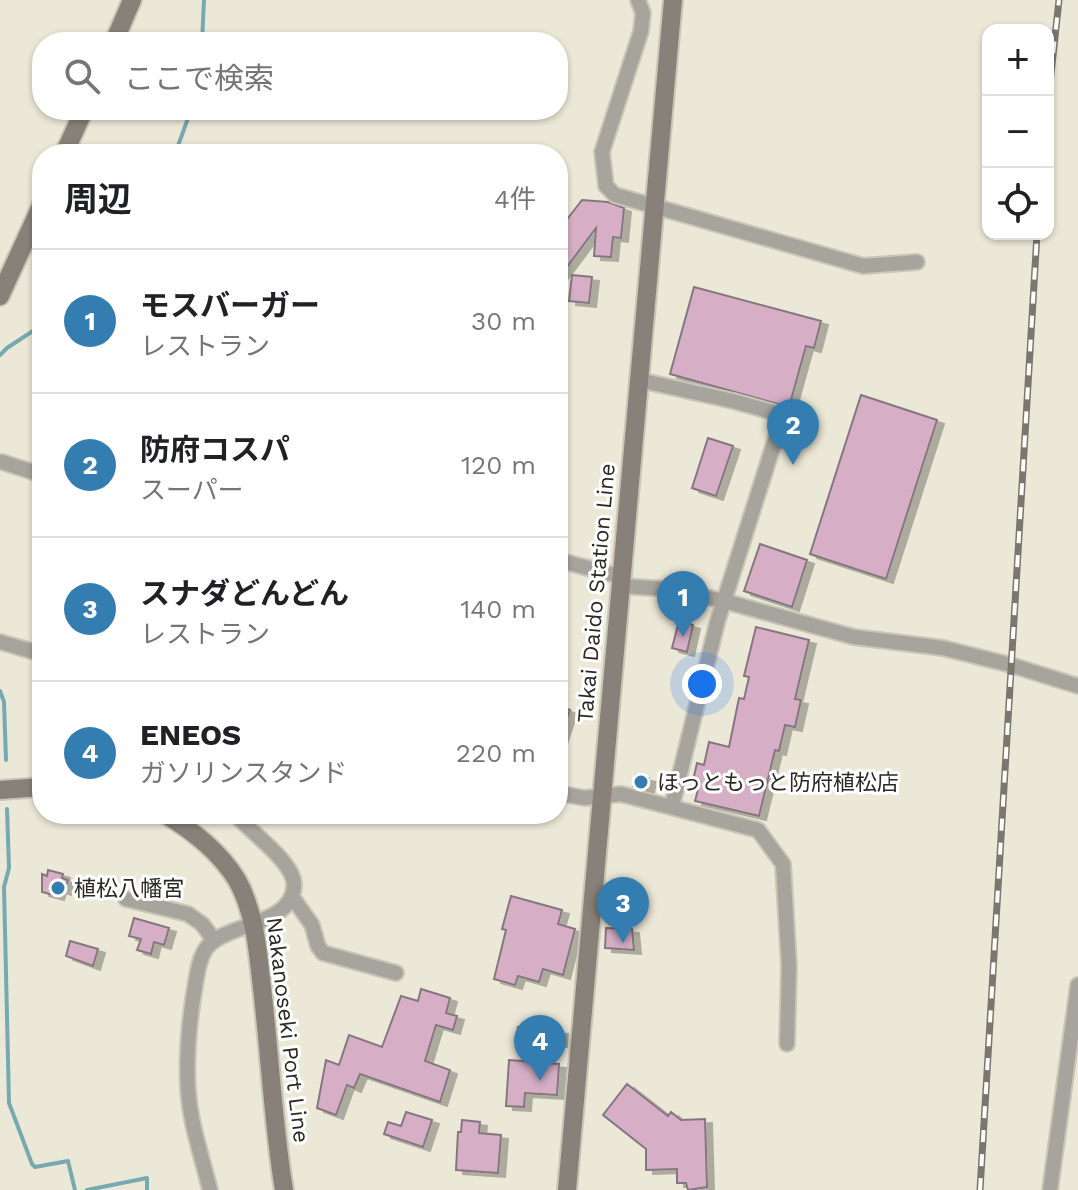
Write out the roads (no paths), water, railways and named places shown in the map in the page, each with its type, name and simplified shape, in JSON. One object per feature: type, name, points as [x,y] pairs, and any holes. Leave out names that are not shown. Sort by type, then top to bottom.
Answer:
[{"type":"main road","points":[[118,32],[132,0]]},
{"type":"main road","name":"Takai Daido Station Line","points":[[567,1190],[673,0]]},
{"type":"main road","points":[[69,144],[79,120]]},
{"type":"main road","points":[[0,296],[32,226]]},
{"type":"main road","points":[[0,790],[32,788]]},
{"type":"main road","name":"Nakanoseki Port Line","points":[[180,824],[201,838],[237,880],[253,924],[284,1190]]},
{"type":"street","points":[[638,0],[643,13],[641,31],[605,140],[603,172],[606,186],[615,195],[863,266],[917,262]]},
{"type":"street","points":[[639,380],[783,415],[724,601],[672,806]]},
{"type":"street","points":[[2,462],[32,472]]},
{"type":"street","points":[[568,563],[621,582],[724,601],[854,637],[943,648],[1078,686]]},
{"type":"street","points":[[0,642],[32,651]]},
{"type":"street","points":[[568,795],[585,798],[621,794],[758,830],[783,864],[789,966],[787,1044]]},
{"type":"street","points":[[210,1190],[188,1091],[187,1035],[199,965],[205,949],[214,940],[284,908],[293,898],[295,883],[291,870],[245,824]]},
{"type":"street","points":[[293,898],[312,925],[323,953],[396,973]]},
{"type":"street","points":[[126,899],[188,914],[202,924],[214,940]]},
{"type":"street","points":[[1050,1190],[1078,985]]},
{"type":"waterway","points":[[202,32],[204,0]]},
{"type":"waterway","points":[[179,144],[187,120]]},
{"type":"waterway","points":[[0,355],[32,332]]},
{"type":"waterway","points":[[0,691],[4,702],[6,760]]},
{"type":"waterway","points":[[7,809],[9,868],[4,887],[9,1103],[32,1164],[35,1167],[68,1161],[75,1190]]},
{"type":"waterway","points":[[87,1190],[147,1178],[147,1190]]},
{"type":"railway","points":[[1049,96],[1059,0]]},
{"type":"railway","points":[[980,1190],[1037,240]]},
{"type":"place","name":"防府コスパ","points":[[793,465]]},
{"type":"place","name":"モスバーガー","points":[[683,637]]},
{"type":"place","name":"ほっともっと防府植松店","points":[[641,782]]},
{"type":"place","name":"植松八幡宮","points":[[58,888]]},
{"type":"place","name":"スナダどんどん","points":[[623,943]]},
{"type":"place","name":"ENEOS","points":[[540,1081]]}]
